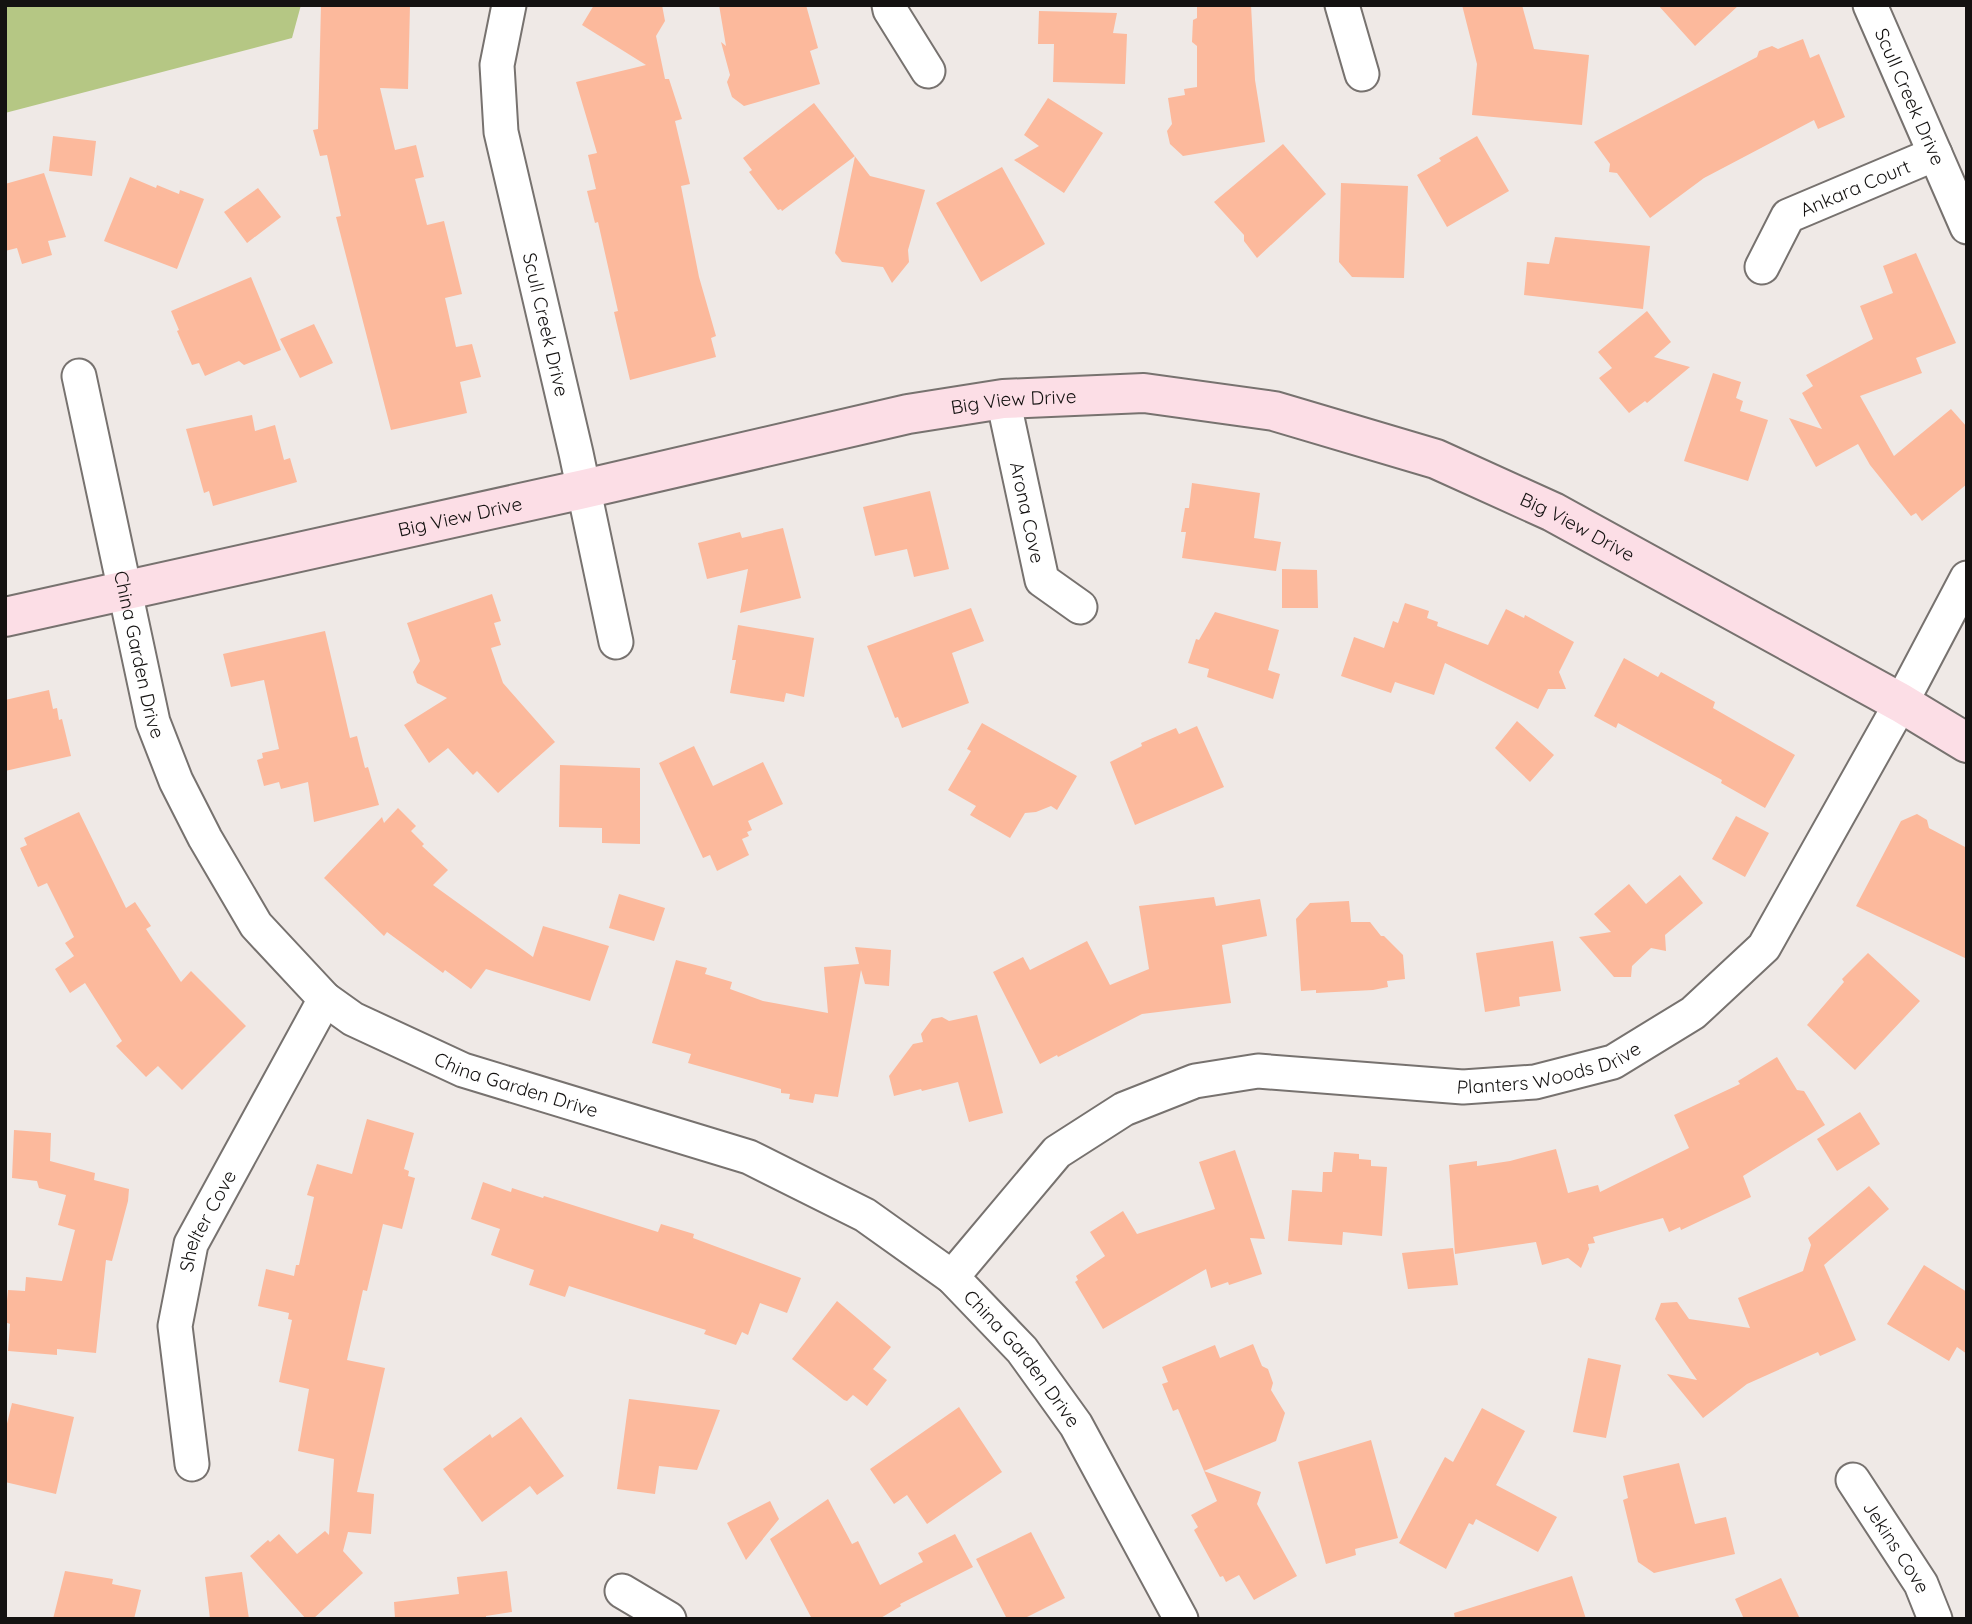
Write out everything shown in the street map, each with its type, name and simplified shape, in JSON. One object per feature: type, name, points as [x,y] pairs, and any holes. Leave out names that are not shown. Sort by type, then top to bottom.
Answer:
[{"type":"street","name":"Scull Creek Drive","points":[[509,5],[497,65],[501,132],[584,489],[616,642]]},
{"type":"street","points":[[889,5],[928,71]]},
{"type":"street","points":[[1342,5],[1362,74]]},
{"type":"street","name":"Scull Creek Drive","points":[[1870,5],[1967,227]]},
{"type":"street","name":"Ankara Court","points":[[1762,267],[1788,216],[1935,154]]},
{"type":"street","name":"China Garden Drive","points":[[79,376],[153,722],[176,781],[205,838],[256,925],[325,999],[353,1019],[463,1070],[749,1157],[865,1215],[952,1277],[1022,1350],[1076,1425],[1181,1619]]},
{"type":"street","name":"Big View Drive","points":[[5,617],[584,489],[908,414],[1003,398],[1144,393],[1274,411],[1436,459],[1553,512],[1901,703],[1967,743]]},
{"type":"street","name":"Arona Cove","points":[[1003,398],[1042,580],[1080,607]]},
{"type":"street","name":"Planters Woods Drive","points":[[952,1277],[1057,1152],[1124,1109],[1195,1081],[1258,1071],[1463,1087],[1535,1082],[1613,1062],[1693,1013],[1764,947],[1901,703],[1967,578]]},
{"type":"street","name":"Shelter Cove","points":[[192,1464],[175,1326],[191,1244],[325,999]]},
{"type":"street","name":"Jekins Cove","points":[[1853,1480],[1922,1584],[1935,1619]]},
{"type":"street","points":[[622,1591],[669,1619]]},
{"type":"green space","points":[[5,5],[301,5],[292,38],[5,113]]},
{"type":"building","points":[[321,5],[410,5],[408,89],[380,88],[395,150],[416,145],[424,177],[415,179],[427,225],[444,221],[462,294],[445,298],[456,347],[472,344],[481,377],[460,382],[467,413],[391,430],[336,217],[341,216],[327,155],[320,156],[313,130],[318,129]]},
{"type":"building","points":[[594,5],[662,5],[665,21],[656,36],[665,79],[669,79],[682,119],[675,121],[690,184],[681,186],[699,277],[716,336],[711,338],[716,357],[630,380],[614,312],[618,311],[598,222],[595,223],[587,191],[596,189],[588,155],[597,153],[576,82],[646,65],[582,25]]},
{"type":"building","points":[[719,5],[806,5],[818,48],[810,51],[820,84],[744,106],[732,97],[727,82],[730,75],[721,42],[726,46]]},
{"type":"building","points":[[1197,5],[1251,5],[1255,80],[1265,142],[1183,156],[1170,144],[1167,131],[1172,124],[1168,98],[1185,95],[1184,89],[1197,87],[1197,46],[1192,42]]},
{"type":"building","points":[[1462,5],[1522,5],[1534,49],[1589,55],[1582,125],[1472,115],[1477,64]]},
{"type":"building","points":[[1658,5],[1739,5],[1695,46]]},
{"type":"building","points":[[1039,11],[1117,13],[1113,33],[1127,34],[1125,84],[1053,82],[1054,44],[1038,44]]},
{"type":"building","points":[[1803,39],[1810,58],[1819,54],[1845,117],[1818,129],[1814,120],[1704,178],[1650,218],[1617,173],[1609,172],[1610,164],[1594,142],[1757,57],[1759,51],[1772,46],[1778,49]]},
{"type":"building","points":[[1048,98],[1103,133],[1064,193],[1014,160],[1039,146],[1024,135]]},
{"type":"building","points":[[814,103],[855,156],[782,211],[778,210],[749,172],[752,170],[743,158]]},
{"type":"building","points":[[53,136],[96,141],[92,176],[49,171]]},
{"type":"building","points":[[1477,136],[1509,191],[1447,227],[1417,175],[1441,161],[1439,158]]},
{"type":"building","points":[[1283,144],[1326,194],[1257,258],[1244,241],[1244,235],[1214,202]]},
{"type":"building","points":[[855,156],[870,176],[925,190],[908,250],[909,262],[892,283],[883,267],[842,262],[835,253]]},
{"type":"building","points":[[1002,167],[1045,244],[981,282],[936,203]]},
{"type":"building","points":[[44,173],[66,237],[48,241],[52,255],[22,264],[17,248],[5,251],[5,184]]},
{"type":"building","points":[[130,177],[156,188],[157,185],[179,194],[180,190],[204,199],[177,269],[104,241]]},
{"type":"building","points":[[1341,183],[1408,186],[1404,278],[1352,277],[1339,262]]},
{"type":"building","points":[[258,188],[281,217],[247,243],[224,212]]},
{"type":"building","points":[[1555,237],[1650,246],[1643,309],[1524,295],[1527,262],[1549,264]]},
{"type":"building","points":[[1916,253],[1956,343],[1916,358],[1922,373],[1860,396],[1894,456],[1951,409],[1967,427],[1967,484],[1922,521],[1916,513],[1911,516],[1870,465],[1858,444],[1816,467],[1789,418],[1822,429],[1802,393],[1813,386],[1806,375],[1873,339],[1860,306],[1893,293],[1883,266]]},
{"type":"building","points":[[251,277],[281,350],[244,365],[239,361],[205,376],[199,363],[192,365],[171,311]]},
{"type":"building","points":[[1647,311],[1671,342],[1654,357],[1690,367],[1647,403],[1645,401],[1629,413],[1599,378],[1612,368],[1598,352]]},
{"type":"building","points":[[314,324],[333,363],[300,378],[280,339]]},
{"type":"building","points":[[1713,373],[1741,382],[1736,398],[1743,401],[1740,411],[1768,420],[1748,481],[1684,461]]},
{"type":"building","points":[[252,415],[255,431],[275,425],[284,460],[290,458],[297,482],[213,506],[209,491],[204,493],[186,429]]},
{"type":"building","points":[[1192,483],[1260,493],[1254,538],[1281,542],[1276,571],[1182,558],[1186,532],[1181,532],[1185,508],[1189,508]]},
{"type":"building","points":[[930,491],[949,569],[914,577],[907,549],[875,556],[863,507]]},
{"type":"building","points":[[783,528],[801,598],[740,613],[748,569],[707,579],[698,543],[740,532],[742,538]]},
{"type":"building","points":[[1282,569],[1317,570],[1318,608],[1282,608]]},
{"type":"building","points":[[492,594],[501,621],[494,623],[501,645],[491,648],[503,683],[555,742],[498,793],[477,771],[473,775],[448,748],[429,763],[404,725],[447,698],[417,683],[413,672],[420,661],[407,623]]},
{"type":"building","points":[[1405,603],[1429,611],[1427,618],[1438,622],[1437,626],[1488,645],[1506,609],[1524,618],[1525,615],[1574,642],[1559,672],[1566,689],[1548,689],[1538,709],[1445,663],[1434,695],[1395,682],[1391,693],[1341,676],[1354,637],[1384,648],[1393,621],[1398,623]]},
{"type":"building","points":[[971,608],[984,641],[952,653],[969,703],[902,728],[898,717],[895,718],[867,646]]},
{"type":"building","points":[[1215,612],[1279,630],[1268,670],[1280,674],[1273,699],[1207,677],[1209,669],[1188,663],[1196,639],[1199,640]]},
{"type":"building","points":[[738,625],[814,638],[804,697],[786,693],[784,702],[730,693],[736,660],[732,660]]},
{"type":"building","points":[[325,631],[350,738],[357,736],[379,805],[314,822],[308,782],[281,789],[279,782],[264,786],[257,760],[263,758],[262,753],[279,749],[264,680],[231,687],[223,654]]},
{"type":"building","points":[[1624,658],[1658,677],[1661,672],[1715,702],[1713,708],[1795,755],[1765,808],[1721,783],[1722,780],[1618,723],[1616,728],[1594,716]]},
{"type":"building","points":[[49,690],[53,709],[57,708],[59,720],[62,719],[71,756],[5,771],[5,700]]},
{"type":"building","points":[[1517,721],[1554,755],[1530,782],[1495,748]]},
{"type":"building","points":[[982,723],[1077,776],[1057,810],[1051,806],[1025,813],[1010,838],[970,815],[976,806],[948,790],[971,751],[967,749]]},
{"type":"building","points":[[1197,726],[1224,787],[1135,825],[1110,762],[1142,746],[1141,743],[1176,728],[1179,734]]},
{"type":"building","points":[[694,746],[713,786],[763,762],[783,804],[748,821],[752,830],[747,832],[749,836],[742,839],[749,855],[717,871],[710,855],[703,858],[659,763]]},
{"type":"building","points":[[560,765],[640,768],[640,844],[602,843],[602,828],[559,827]]},
{"type":"building","points":[[398,808],[416,826],[411,831],[424,844],[422,846],[448,870],[433,885],[533,957],[543,926],[609,946],[590,1001],[486,969],[471,989],[445,970],[443,973],[387,932],[384,936],[324,878],[382,817],[384,823]]},
{"type":"building","points":[[79,812],[126,908],[135,902],[151,926],[146,929],[181,982],[191,971],[246,1026],[182,1090],[158,1066],[146,1077],[116,1046],[122,1041],[85,983],[70,993],[55,969],[74,956],[65,943],[74,937],[47,883],[38,887],[20,848],[27,845],[24,838]]},
{"type":"building","points":[[1917,814],[1927,820],[1929,828],[1967,848],[1967,959],[1856,906],[1901,821]]},
{"type":"building","points":[[1736,816],[1769,833],[1745,877],[1712,859]]},
{"type":"building","points":[[1680,875],[1703,903],[1665,935],[1666,951],[1651,948],[1632,966],[1631,977],[1614,977],[1579,937],[1611,932],[1594,914],[1629,884],[1646,904]]},
{"type":"building","points":[[619,894],[665,908],[654,941],[609,928]]},
{"type":"building","points":[[1214,897],[1216,906],[1260,899],[1267,936],[1222,945],[1231,1003],[1142,1014],[1040,1064],[993,972],[1023,957],[1030,970],[1087,941],[1110,985],[1149,969],[1139,906]]},
{"type":"building","points":[[1349,901],[1351,922],[1370,922],[1381,936],[1403,955],[1405,979],[1387,981],[1388,987],[1373,990],[1316,993],[1316,990],[1301,991],[1296,919],[1310,903]]},
{"type":"building","points":[[1553,941],[1561,991],[1519,997],[1520,1006],[1485,1012],[1476,953]]},
{"type":"building","points":[[855,947],[891,950],[889,986],[865,984],[861,970],[838,1097],[815,1094],[813,1103],[789,1099],[790,1094],[781,1093],[781,1089],[688,1063],[691,1054],[652,1043],[676,960],[707,968],[705,974],[732,982],[730,989],[763,1001],[828,1013],[824,967],[859,964]]},
{"type":"building","points":[[1868,953],[1920,1001],[1855,1070],[1807,1025],[1844,982],[1842,979]]},
{"type":"building","points":[[977,1015],[1003,1113],[969,1122],[958,1082],[894,1096],[889,1076],[913,1044],[923,1042],[921,1034],[932,1019],[942,1017],[949,1021]]},
{"type":"building","points":[[1777,1057],[1797,1090],[1804,1091],[1825,1125],[1743,1176],[1751,1197],[1681,1230],[1680,1227],[1669,1232],[1663,1218],[1593,1237],[1595,1243],[1588,1244],[1589,1249],[1581,1268],[1568,1258],[1542,1265],[1536,1242],[1455,1254],[1449,1165],[1477,1161],[1477,1166],[1556,1149],[1568,1193],[1598,1185],[1600,1192],[1689,1148],[1674,1115],[1740,1084],[1738,1081]]},
{"type":"building","points":[[1860,1112],[1880,1144],[1837,1171],[1817,1139]]},
{"type":"building","points":[[367,1119],[414,1133],[404,1169],[409,1171],[408,1176],[415,1178],[402,1229],[383,1224],[367,1291],[363,1290],[347,1360],[385,1368],[357,1492],[374,1494],[371,1534],[348,1532],[343,1551],[363,1573],[313,1619],[306,1619],[250,1556],[279,1534],[297,1554],[325,1531],[329,1535],[334,1459],[298,1451],[309,1389],[279,1382],[292,1320],[288,1319],[289,1313],[258,1306],[266,1269],[294,1276],[296,1265],[299,1265],[314,1197],[307,1195],[317,1164],[352,1174]]},
{"type":"building","points":[[14,1130],[51,1133],[50,1161],[95,1173],[94,1180],[129,1189],[112,1261],[106,1260],[96,1353],[57,1349],[57,1355],[8,1351],[10,1324],[5,1322],[8,1290],[25,1291],[26,1277],[62,1281],[75,1230],[58,1225],[66,1195],[39,1188],[37,1181],[12,1178]]},
{"type":"building","points":[[1235,1150],[1265,1239],[1250,1238],[1262,1274],[1211,1288],[1206,1269],[1103,1329],[1075,1282],[1078,1280],[1076,1276],[1105,1256],[1090,1232],[1123,1211],[1137,1234],[1215,1209],[1199,1162]]},
{"type":"building","points":[[1334,1152],[1359,1154],[1359,1159],[1371,1160],[1371,1166],[1387,1167],[1382,1236],[1343,1232],[1342,1245],[1288,1241],[1292,1190],[1322,1192],[1323,1172],[1332,1172]]},
{"type":"building","points":[[483,1182],[511,1192],[512,1188],[543,1198],[544,1196],[658,1232],[661,1224],[694,1234],[693,1238],[801,1278],[787,1313],[760,1303],[748,1335],[742,1332],[736,1345],[704,1334],[706,1330],[569,1286],[565,1297],[529,1285],[534,1270],[491,1255],[500,1229],[471,1219]]},
{"type":"building","points":[[1869,1186],[1889,1209],[1824,1265],[1856,1340],[1820,1356],[1818,1352],[1747,1384],[1703,1418],[1667,1374],[1697,1380],[1655,1319],[1661,1303],[1677,1302],[1689,1319],[1750,1328],[1738,1298],[1803,1271],[1811,1245],[1808,1238]]},
{"type":"building","points":[[1453,1248],[1458,1285],[1408,1289],[1402,1253]]},
{"type":"building","points":[[1924,1265],[1967,1292],[1967,1354],[1957,1347],[1949,1361],[1887,1324]]},
{"type":"building","points":[[837,1301],[891,1347],[873,1369],[887,1380],[867,1406],[853,1395],[847,1401],[844,1400],[792,1359]]},
{"type":"building","points":[[1253,1344],[1262,1366],[1268,1369],[1273,1383],[1271,1390],[1285,1413],[1276,1441],[1204,1471],[1178,1409],[1173,1411],[1162,1384],[1168,1382],[1162,1367],[1215,1345],[1220,1358]]},
{"type":"building","points":[[1588,1358],[1621,1365],[1606,1438],[1573,1432]]},
{"type":"building","points":[[629,1399],[720,1410],[697,1470],[659,1466],[655,1494],[617,1489]]},
{"type":"building","points":[[12,1403],[74,1417],[56,1494],[5,1482],[5,1432]]},
{"type":"building","points":[[959,1407],[1002,1472],[927,1524],[907,1495],[894,1504],[870,1469]]},
{"type":"building","points":[[1482,1408],[1525,1431],[1496,1485],[1557,1517],[1538,1552],[1476,1519],[1473,1525],[1469,1523],[1446,1569],[1399,1543],[1445,1457],[1453,1462]]},
{"type":"building","points":[[521,1417],[564,1476],[537,1495],[530,1486],[482,1522],[443,1469],[490,1434],[492,1438]]},
{"type":"building","points":[[1371,1440],[1398,1538],[1355,1549],[1356,1555],[1326,1564],[1298,1462]]},
{"type":"building","points":[[1679,1463],[1695,1524],[1726,1517],[1735,1554],[1654,1573],[1638,1562],[1623,1500],[1628,1498],[1623,1476]]},
{"type":"building","points":[[1204,1471],[1261,1492],[1257,1504],[1297,1576],[1254,1600],[1239,1575],[1226,1582],[1223,1576],[1220,1577],[1194,1530],[1198,1527],[1191,1515],[1217,1501]]},
{"type":"building","points":[[828,1499],[852,1544],[858,1541],[880,1585],[923,1562],[918,1553],[955,1534],[973,1567],[900,1604],[901,1606],[879,1619],[812,1619],[770,1539]]},
{"type":"building","points":[[770,1501],[779,1519],[746,1560],[727,1523]]},
{"type":"building","points":[[1031,1532],[1065,1598],[1023,1619],[1007,1619],[976,1559]]},
{"type":"building","points":[[65,1571],[113,1579],[112,1584],[141,1590],[134,1619],[53,1619]]},
{"type":"building","points":[[507,1571],[512,1612],[486,1616],[486,1619],[395,1619],[394,1602],[459,1594],[457,1577]]},
{"type":"building","points":[[242,1572],[249,1619],[210,1619],[205,1577]]},
{"type":"building","points":[[1572,1576],[1586,1619],[1455,1619],[1454,1613]]},
{"type":"building","points":[[1781,1578],[1800,1619],[1744,1619],[1735,1599]]}]
